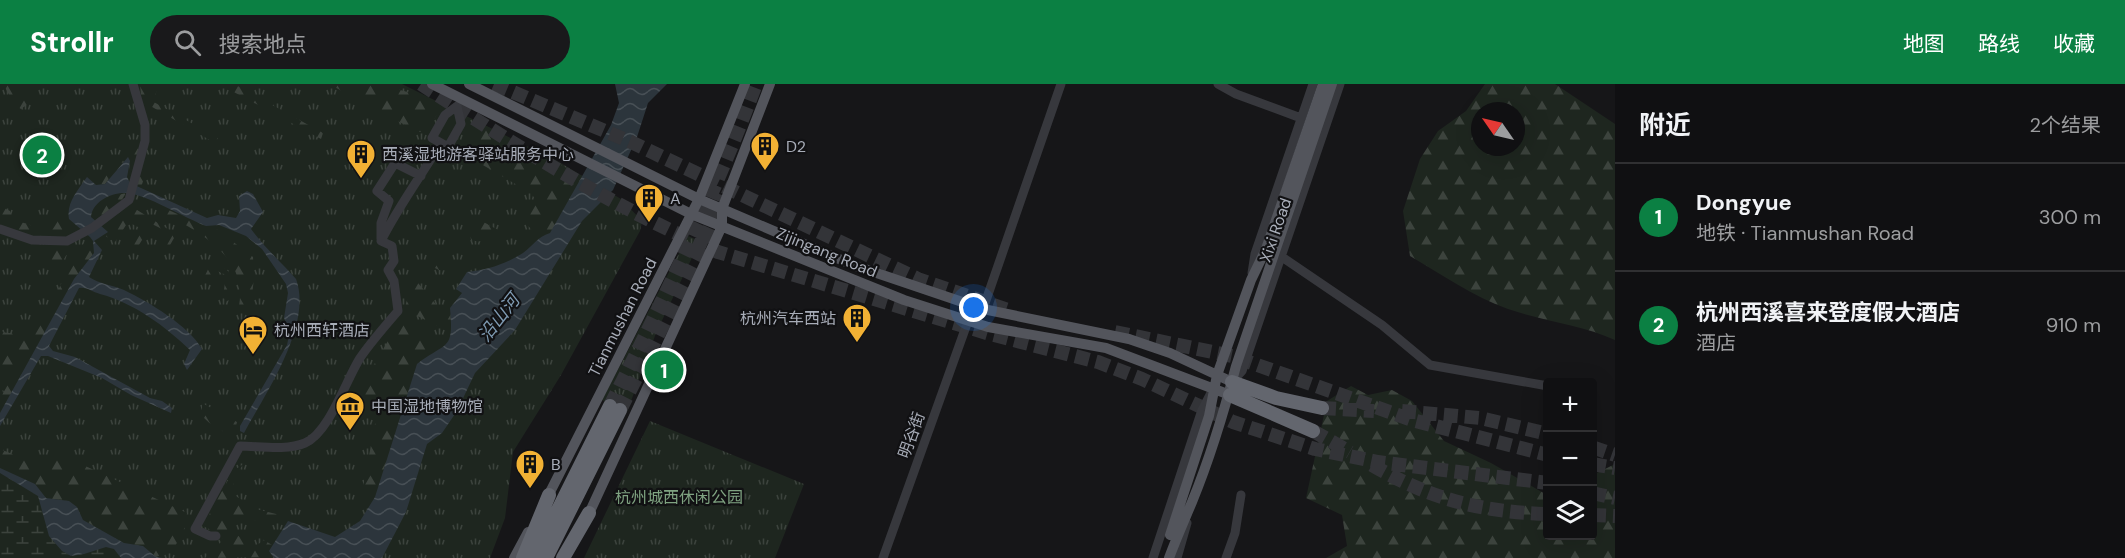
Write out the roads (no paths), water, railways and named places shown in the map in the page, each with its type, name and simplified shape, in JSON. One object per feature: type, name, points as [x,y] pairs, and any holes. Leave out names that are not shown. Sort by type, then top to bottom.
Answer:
[{"type":"highway","points":[[1231,388],[1322,408]]},
{"type":"highway","points":[[1231,388],[1313,431]]},
{"type":"highway","points":[[534,558],[615,408],[546,558]]},
{"type":"highway","points":[[523,558],[549,495]]},
{"type":"highway","points":[[563,558],[590,513]]},
{"type":"main road","name":"Zijingang Road","points":[[432,84],[691,214],[904,300],[968,321],[1106,348],[1213,389],[1231,388]]},
{"type":"main road","name":"Zijingang Road","points":[[469,84],[699,199],[853,265],[983,309],[1129,339],[1217,375],[1231,388]]},
{"type":"main road","name":"Tianmushan Road","points":[[514,558],[549,495],[699,199],[745,84]]},
{"type":"main road","points":[[569,558],[722,226],[722,209],[770,84]]},
{"type":"main road","name":"Xixi Road","points":[[1162,558],[1209,416],[1217,375],[1251,280],[1266,249],[1323,84]]},
{"type":"main road","name":"Xixi Road","points":[[1169,558],[1179,527],[1192,503],[1332,84]]},
{"type":"street","points":[[0,230],[32,240],[67,241],[92,228],[131,196],[145,141],[145,125],[133,84]]},
{"type":"street","points":[[983,309],[1061,84]]},
{"type":"street","points":[[1218,84],[1236,94],[1301,118]]},
{"type":"street","name":"Xixi Road","points":[[1251,280],[1255,254],[1313,84]]},
{"type":"street","name":"Xixi Road","points":[[1231,388],[1242,371],[1340,84]]},
{"type":"street","points":[[381,241],[394,215],[441,143]]},
{"type":"street","points":[[381,241],[381,223],[388,201],[377,191],[395,163],[421,176]]},
{"type":"street","points":[[213,538],[195,528],[240,446],[287,446],[302,444],[312,439],[323,426],[360,358],[398,311],[394,281],[388,270],[394,261],[392,246],[381,241]]},
{"type":"street","points":[[1282,257],[1382,325],[1430,365],[1543,385]]},
{"type":"street","name":"明谷街","points":[[883,558],[968,321]]},
{"type":"street","name":"Xixi Road","points":[[1153,558],[1202,410],[1213,389]]},
{"type":"street","points":[[1226,558],[1234,533],[1241,495]]},
{"type":"street","name":"Xixi Road","points":[[1177,558],[1192,503]]},
{"type":"water","name":"沿山河","points":[[615,84],[667,84],[648,103],[637,137],[613,190],[582,221],[515,330],[475,373],[457,411],[442,433],[427,444],[406,512],[382,558],[274,558],[269,551],[288,521],[335,537],[360,521],[375,497],[417,364],[442,348],[449,339],[450,308],[462,293],[456,289],[467,272],[489,268],[510,260],[550,233],[611,125],[619,103]]},
{"type":"water","points":[[128,157],[130,161],[127,177],[130,183],[207,218],[218,215],[236,218],[240,211],[239,196],[247,191],[253,194],[263,212],[251,229],[296,279],[300,297],[293,338],[274,379],[244,433],[240,431],[240,426],[287,345],[290,331],[284,318],[288,293],[286,284],[262,249],[246,236],[219,225],[206,226],[154,202],[126,193],[114,194],[103,199],[92,212],[91,217],[108,232],[94,241],[102,250],[89,277],[124,290],[156,308],[178,323],[202,349],[187,370],[184,364],[190,350],[170,332],[125,303],[82,288],[79,288],[49,346],[53,351],[75,357],[150,398],[162,401],[172,408],[171,413],[131,395],[102,378],[48,356],[41,356],[0,426],[0,413],[74,279],[94,253],[93,241],[69,219],[71,202],[87,177],[96,185],[105,184]]},
{"type":"water","points":[[0,468],[35,484],[46,498],[69,501],[77,507],[83,520],[124,543],[143,546],[156,557],[163,558],[121,558],[114,549],[106,547],[71,556],[62,551],[49,536],[38,496],[0,473]]},
{"type":"tunnel","points":[[421,84],[603,196],[718,252],[990,334],[1098,362],[1142,379],[1233,422],[1315,449],[1378,462],[1543,482]]},
{"type":"tunnel","points":[[494,84],[631,142],[918,279],[1011,311]]},
{"type":"tunnel","points":[[610,406],[688,247],[756,84]]},
{"type":"tunnel","points":[[620,410],[698,256],[724,196]]},
{"type":"tunnel","points":[[1115,332],[1232,356],[1412,420],[1543,454]]},
{"type":"tunnel","points":[[1322,408],[1374,411]]},
{"type":"tunnel","points":[[1402,411],[1480,418],[1543,433]]},
{"type":"tunnel","points":[[1313,431],[1350,452]]},
{"type":"tunnel","points":[[1597,449],[1615,455]]},
{"type":"tunnel","points":[[1372,465],[1415,487],[1457,502],[1478,507],[1543,514]]},
{"type":"tunnel","points":[[1597,465],[1615,468]]},
{"type":"tunnel","points":[[1597,494],[1615,498]]},
{"type":"tunnel","points":[[1597,515],[1615,516]]},
{"type":"place","name":"杭州西溪喜来登度假大酒店","points":[[42,155]]},
{"type":"place","name":"D2","points":[[765,172]]},
{"type":"place","name":"西溪湿地游客驿站服务中心","points":[[361,180]]},
{"type":"place","name":"A","points":[[649,224]]},
{"type":"place","name":"杭州汽车西站","points":[[857,344]]},
{"type":"place","name":"杭州西轩酒店","points":[[253,356]]},
{"type":"place","name":"Dongyue","points":[[664,370]]},
{"type":"place","name":"中国湿地博物馆","points":[[350,432]]},
{"type":"place","name":"B","points":[[530,490]]},
{"type":"park label","name":"杭州城西休闲公园","points":[[679,497]]}]
